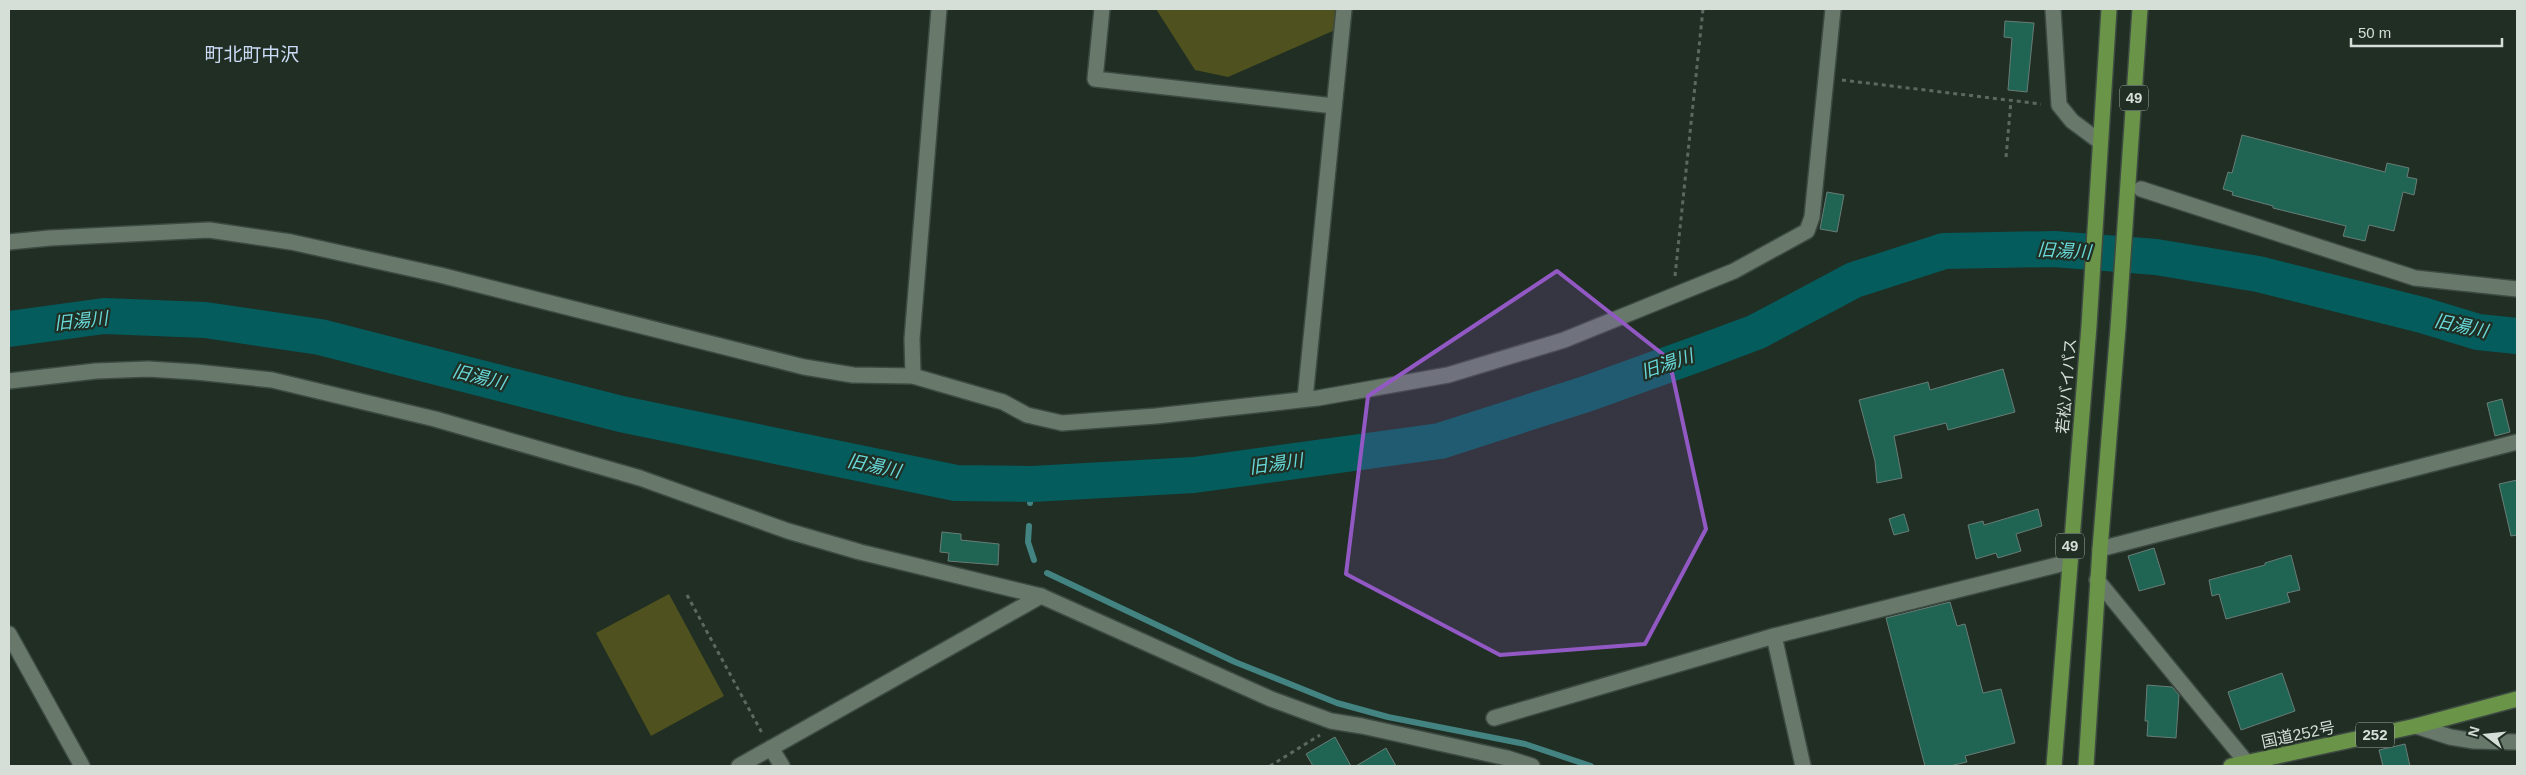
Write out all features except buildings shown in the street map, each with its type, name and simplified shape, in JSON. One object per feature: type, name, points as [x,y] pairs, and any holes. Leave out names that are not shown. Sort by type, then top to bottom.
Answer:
[{"type":"highway","name":"若松バイパス","points":[[2054,766],[2089,326],[2099,140],[2109,9]]},
{"type":"highway","name":"49","points":[[2086,766],[2097,580],[2118,328],[2134,188],[2140,9]]},
{"type":"highway","name":"国道252号","points":[[2231,766],[2416,726],[2517,699]]},
{"type":"street","points":[[914,376],[912,339],[939,9]]},
{"type":"street","points":[[1102,9],[1095,79],[1334,106]]},
{"type":"street","points":[[1306,399],[1344,9]]},
{"type":"street","points":[[9,242],[50,238],[209,230],[282,241],[440,275],[804,367],[853,375],[914,376],[1003,402],[1027,415],[1062,423],[1156,416],[1306,399],[1448,375],[1564,340],[1734,271],[1807,232],[1812,217],[1833,9]]},
{"type":"street","points":[[2053,9],[2059,105],[2072,121],[2099,140]]},
{"type":"street","points":[[2134,188],[2415,278],[2517,289]]},
{"type":"street","points":[[9,381],[96,371],[148,370],[272,380],[511,439],[640,478],[788,531],[860,552],[1042,596],[1271,699],[1331,721],[1372,728],[1507,758],[1532,766]]},
{"type":"street","points":[[2100,549],[2517,442]]},
{"type":"street","points":[[1494,718],[1774,636],[2069,562]]},
{"type":"street","points":[[2097,580],[2246,763]]},
{"type":"street","points":[[739,766],[1042,596]]},
{"type":"street","points":[[9,634],[82,766]]},
{"type":"street","points":[[1774,636],[1803,766]]},
{"type":"street","points":[[2416,726],[2450,737],[2474,741],[2517,742]]},
{"type":"street","points":[[771,748],[782,766]]},
{"type":"path","points":[[1673,296],[1703,9]]},
{"type":"path","points":[[1826,78],[2011,101],[2059,105]]},
{"type":"path","points":[[2006,157],[2011,101]]},
{"type":"path","points":[[687,595],[771,748]]},
{"type":"path","points":[[1270,766],[1312,741],[1324,732],[1331,721]]},
{"type":"highlighted area","points":[[1557,271],[1669,359],[1706,529],[1645,644],[1500,655],[1346,574],[1368,396]]},
{"type":"shaded area","points":[[1156,9],[1338,9],[1335,30],[1228,77],[1195,70]]},
{"type":"shaded area","points":[[669,594],[724,696],[651,736],[596,633]]},
{"type":"waterway","name":"旧湯川","points":[[9,329],[104,316],[205,320],[320,337],[621,414],[956,483],[1032,484],[1194,475],[1440,441],[1589,393],[1756,332],[1854,280],[1944,251],[2054,249],[2156,257],[2258,274],[2422,315],[2478,332],[2517,336]]},
{"type":"waterway","points":[[1030,484],[1030,503]]},
{"type":"waterway","points":[[1029,526],[1028,542],[1034,560]]},
{"type":"waterway","points":[[1047,573],[1235,662],[1337,703],[1388,717],[1525,744],[1591,766]]},
{"type":"district","name":"町北町中沢","points":[[252,54]]}]
